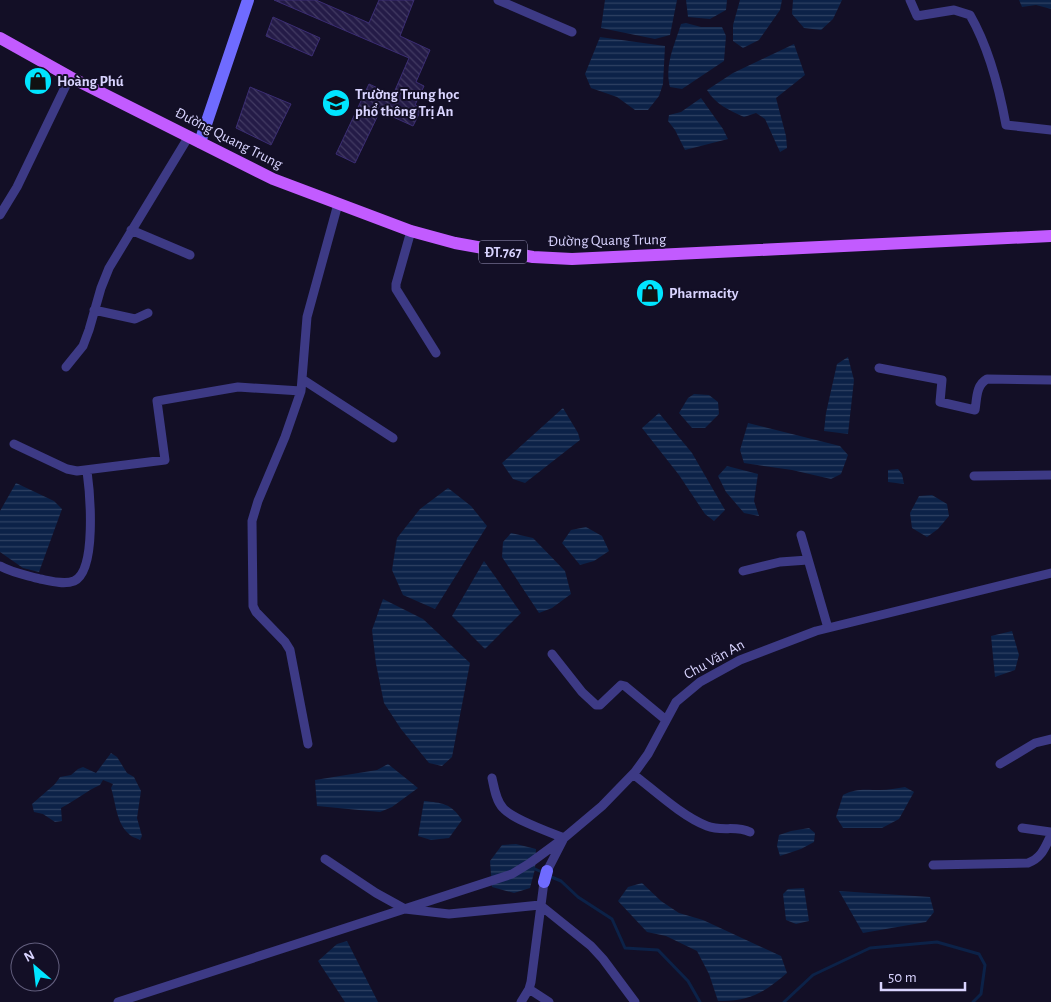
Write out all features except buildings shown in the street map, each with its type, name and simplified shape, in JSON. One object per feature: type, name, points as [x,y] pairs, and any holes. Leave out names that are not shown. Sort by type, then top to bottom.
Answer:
[{"type":"main road","name":"Đường Quang Trung","points":[[0,38],[70,77],[273,179],[411,230],[455,243],[533,257],[572,260],[1051,236]]},
{"type":"street","points":[[66,367],[83,346],[109,268],[131,230],[194,139],[248,0]]},
{"type":"street","points":[[498,0],[572,32]]},
{"type":"street","points":[[910,0],[918,16],[954,10],[970,15],[998,82],[1006,125],[1051,130]]},
{"type":"street","points":[[0,215],[17,187],[70,77]]},
{"type":"street","points":[[308,744],[290,650],[285,642],[256,612],[252,602],[252,521],[301,391],[307,317],[338,204]]},
{"type":"street","points":[[131,230],[190,255]]},
{"type":"street","points":[[411,230],[396,289],[436,353]]},
{"type":"street","points":[[94,310],[135,319],[148,313]]},
{"type":"street","points":[[879,368],[942,380],[940,402],[975,410],[979,386],[987,379],[1051,380]]},
{"type":"street","points":[[302,379],[393,438]]},
{"type":"street","points":[[14,444],[67,469],[77,471],[165,460],[156,402],[238,387],[301,391]]},
{"type":"street","points":[[0,566],[8,571],[53,582],[73,581],[81,576],[87,565],[92,511],[87,471]]},
{"type":"street","points":[[974,476],[1051,475]]},
{"type":"street","points":[[801,535],[828,628]]},
{"type":"street","points":[[743,571],[780,562],[808,560]]},
{"type":"street","name":"Chu Văn An","points":[[521,1002],[529,990],[540,904],[546,876],[564,838],[602,806],[633,774],[648,754],[676,702],[700,682],[740,660],[828,628],[1051,574]]},
{"type":"street","points":[[552,654],[582,692],[596,705],[600,704],[621,685],[625,686],[666,720]]},
{"type":"street","points":[[1000,764],[1034,743],[1051,739]]},
{"type":"street","points":[[633,774],[696,821],[710,827],[722,829],[741,828],[750,832]]},
{"type":"street","points":[[118,1002],[512,874],[530,864],[564,838],[514,816],[502,808],[497,798],[492,778]]},
{"type":"street","points":[[933,865],[1028,863],[1041,855],[1051,834],[1022,828]]},
{"type":"street","points":[[325,859],[376,893],[405,909],[449,914],[540,904],[603,958],[636,1002]]},
{"type":"street","points":[[529,990],[549,1002]]},
{"type":"water","points":[[605,0],[677,0],[670,35],[655,39],[601,28]]},
{"type":"water","points":[[686,0],[727,0],[726,10],[710,19],[688,17]]},
{"type":"water","points":[[740,0],[782,0],[780,10],[759,40],[743,48],[733,41],[733,25]]},
{"type":"water","points":[[793,0],[842,0],[833,19],[821,30],[804,28],[792,14]]},
{"type":"water","points":[[1019,0],[1051,0],[1051,9],[1036,5],[1022,7]]},
{"type":"water","points":[[686,23],[701,27],[722,27],[726,36],[724,61],[682,89],[670,87],[668,71],[681,24]]},
{"type":"water","points":[[600,37],[665,46],[663,84],[659,96],[648,110],[635,110],[617,97],[591,88],[585,74]]},
{"type":"water","points":[[794,44],[805,75],[776,98],[786,136],[787,148],[780,152],[765,119],[756,113],[744,117],[733,112],[719,103],[707,90],[733,73]]},
{"type":"water","points":[[701,98],[728,139],[685,150],[668,121],[669,115],[681,112]]},
{"type":"water","points":[[848,357],[854,380],[848,434],[824,431],[837,364]]},
{"type":"water","points":[[694,394],[709,395],[718,402],[719,414],[705,428],[692,428],[679,413],[688,398]]},
{"type":"water","points":[[563,408],[578,433],[580,440],[525,483],[513,479],[502,463]]},
{"type":"water","points":[[659,413],[692,453],[725,510],[714,521],[705,514],[679,475],[642,428]]},
{"type":"water","points":[[748,423],[840,446],[848,455],[841,474],[831,479],[792,470],[744,463],[740,450]]},
{"type":"water","points":[[727,466],[758,474],[754,501],[759,516],[744,513],[726,492],[718,476]]},
{"type":"water","points":[[898,469],[902,474],[904,484],[888,482],[888,470]]},
{"type":"water","points":[[16,483],[54,501],[62,509],[39,572],[23,568],[0,552],[0,511]]},
{"type":"water","points":[[448,488],[471,506],[487,526],[435,609],[403,595],[392,570],[397,538],[420,509]]},
{"type":"water","points":[[932,495],[947,504],[949,516],[938,529],[927,537],[912,528],[910,513],[919,496]]},
{"type":"water","points":[[586,527],[602,536],[609,551],[594,561],[580,565],[562,543],[571,530]]},
{"type":"water","points":[[511,533],[533,538],[565,571],[571,594],[552,608],[539,613],[502,557],[503,542]]},
{"type":"water","points":[[484,561],[521,613],[485,649],[452,616]]},
{"type":"water","points":[[383,599],[423,619],[470,663],[452,757],[442,766],[429,763],[401,729],[384,703],[376,664],[372,630]]},
{"type":"water","points":[[1012,631],[1019,655],[1015,670],[995,677],[991,636]]},
{"type":"water","points":[[111,753],[117,757],[127,773],[134,777],[141,791],[137,818],[142,836],[140,840],[130,835],[121,824],[111,788],[113,784],[103,780],[100,785],[61,808],[62,821],[55,822],[43,814],[34,812],[32,804],[55,784],[60,777],[71,775],[83,767],[96,773]]},
{"type":"water","points":[[388,764],[418,788],[392,807],[380,812],[317,806],[315,780],[377,770]]},
{"type":"water","points":[[905,787],[914,792],[899,819],[882,828],[843,828],[836,817],[843,795],[852,791]]},
{"type":"water","points":[[424,801],[446,805],[458,814],[462,820],[449,838],[431,840],[418,836]]},
{"type":"water","points":[[809,828],[815,833],[814,842],[801,849],[780,856],[777,846],[779,835]]},
{"type":"water","points":[[516,844],[536,849],[535,869],[530,888],[514,893],[492,887],[490,861],[502,845]]},
{"type":"water","points":[[642,883],[661,901],[679,913],[703,920],[781,956],[787,973],[771,986],[748,998],[718,1001],[709,974],[697,951],[666,936],[647,932],[618,901],[628,887]]},
{"type":"water","points":[[804,888],[809,921],[796,924],[786,920],[783,894],[788,889]]},
{"type":"water","points":[[839,891],[930,897],[934,912],[926,922],[863,933]]},
{"type":"water","points":[[347,941],[378,1002],[345,1002],[318,961],[337,944]]},
{"type":"waterway","points":[[535,869],[544,873]]},
{"type":"waterway","points":[[549,876],[561,881],[578,897],[612,919],[625,948],[658,950],[688,981],[700,1002]]},
{"type":"waterway","points":[[784,1002],[813,975],[870,948],[937,942],[979,954],[985,965],[981,994],[973,1002]]},
{"type":"place","name":"Hoàng Phú","points":[[38,81]]},
{"type":"place","name":"Trường Trung học phổ thông Trị An","points":[[336,103]]},
{"type":"place","name":"Pharmacity","points":[[650,293]]}]
